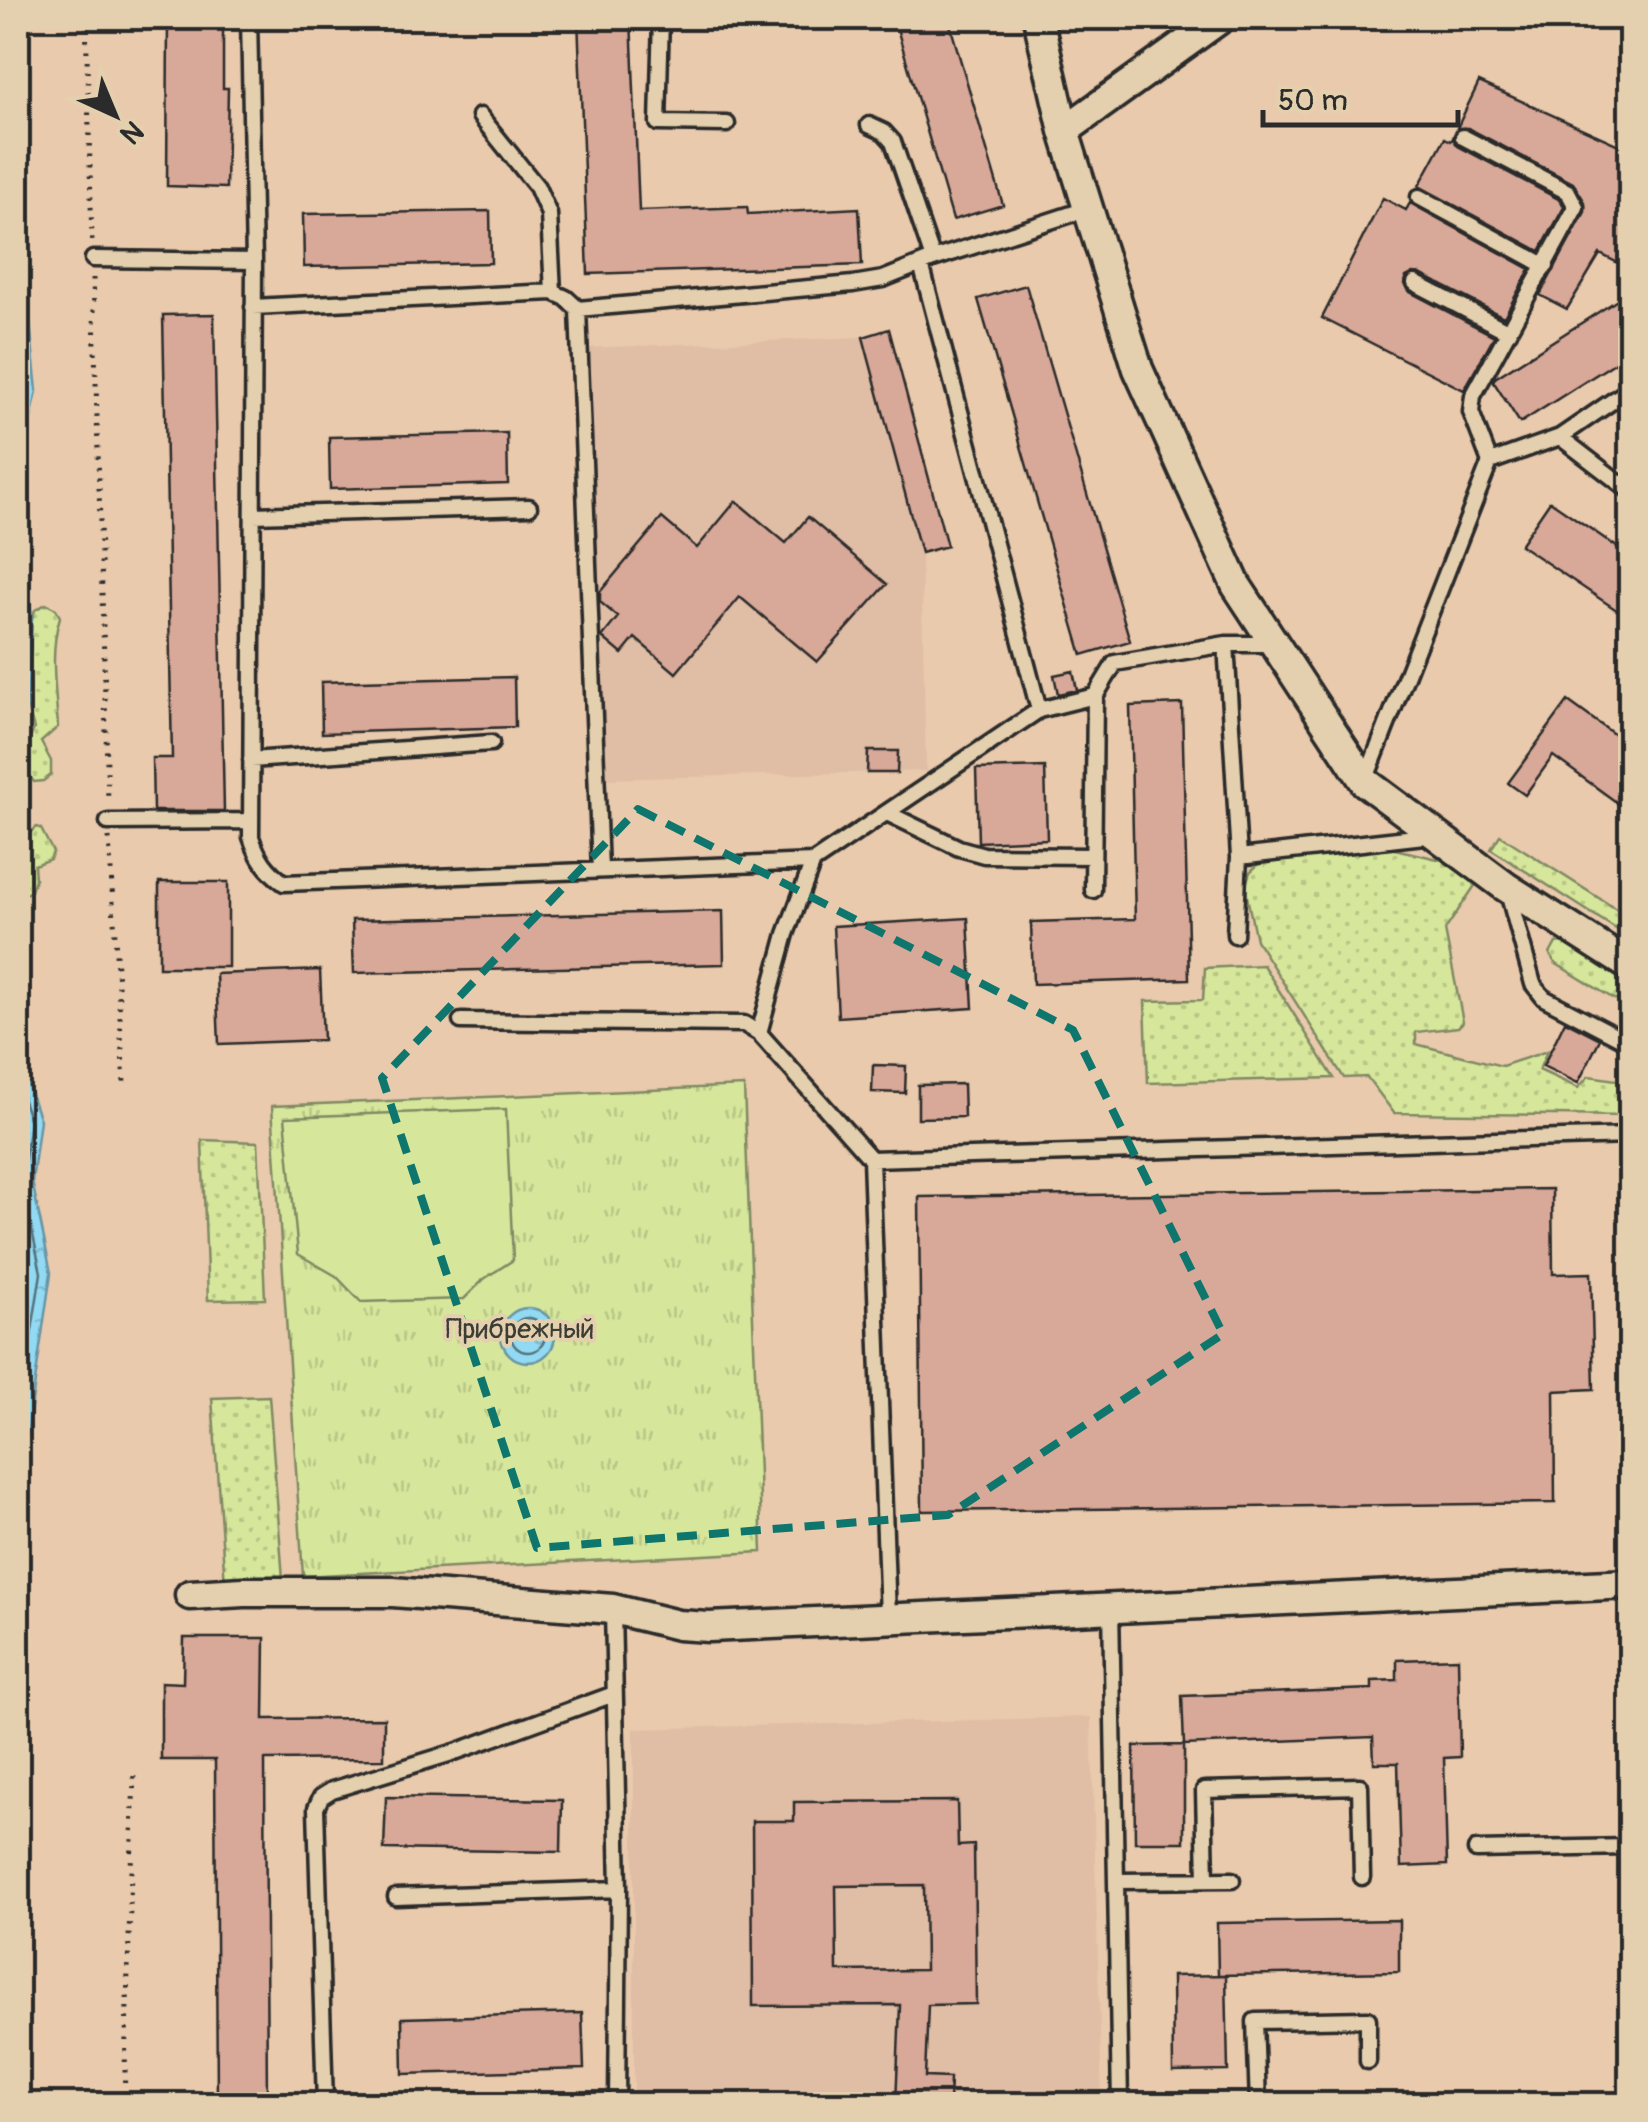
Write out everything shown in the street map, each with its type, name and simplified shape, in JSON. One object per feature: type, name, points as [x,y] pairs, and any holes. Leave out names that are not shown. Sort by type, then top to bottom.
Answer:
[{"type":"street","points":[[1038,18],[1064,131],[1138,369],[1236,585],[1365,782],[1506,887],[1630,966]]},
{"type":"street","points":[[1064,131],[1221,18]]},
{"type":"street","points":[[190,1595],[393,1592],[613,1609],[678,1625],[709,1627],[1630,1584]]},
{"type":"lane","points":[[248,18],[254,261],[251,836],[257,856],[268,872],[284,883],[813,862],[1039,710],[1096,696]]},
{"type":"lane","points":[[661,18],[658,123],[727,124]]},
{"type":"lane","points":[[480,116],[524,168],[549,214],[553,292]]},
{"type":"lane","points":[[869,125],[894,142],[1039,710]]},
{"type":"lane","points":[[1365,782],[1490,462],[1470,406],[1574,214],[1576,202],[1568,192],[1462,137]]},
{"type":"lane","points":[[1418,197],[1546,266]]},
{"type":"lane","points":[[578,309],[883,279],[1087,209]]},
{"type":"lane","points":[[93,258],[254,261]]},
{"type":"lane","points":[[1415,283],[1509,332]]},
{"type":"lane","points":[[253,306],[553,292],[578,309],[600,870]]},
{"type":"lane","points":[[1490,462],[1560,437],[1630,389]]},
{"type":"lane","points":[[1560,437],[1630,490]]},
{"type":"lane","points":[[253,515],[529,507]]},
{"type":"lane","points":[[1093,890],[1096,696],[1116,663],[1226,644],[1277,644]]},
{"type":"lane","points":[[1226,644],[1239,857],[1235,935]]},
{"type":"lane","points":[[251,760],[490,744]]},
{"type":"lane","points":[[888,813],[959,848],[984,855],[1091,856]]},
{"type":"lane","points":[[108,822],[251,821]]},
{"type":"lane","points":[[1239,857],[1432,835]]},
{"type":"lane","points":[[758,1033],[786,934],[813,862]]},
{"type":"lane","points":[[1506,887],[1533,984],[1544,998],[1630,1044]]},
{"type":"lane","points":[[461,1021],[744,1024],[758,1033],[871,1158],[888,1616]]},
{"type":"lane","points":[[871,1158],[1630,1136]]},
{"type":"lane","points":[[1111,1606],[1120,2104]]},
{"type":"lane","points":[[613,1609],[619,1889],[617,2104]]},
{"type":"lane","points":[[325,2104],[316,1808],[320,1797],[614,1694]]},
{"type":"lane","points":[[1206,1880],[1204,1790],[1360,1786],[1362,1877]]},
{"type":"lane","points":[[1476,1850],[1630,1846]]},
{"type":"lane","points":[[1118,1882],[1232,1880]]},
{"type":"lane","points":[[396,1897],[619,1889]]},
{"type":"lane","points":[[1258,2104],[1255,2021],[1368,2019],[1368,2061]]},
{"type":"path","points":[[86,18],[108,822],[124,1084]]},
{"type":"path","points":[[124,2104],[134,1771]]},
{"type":"highlighted area","points":[[638,809],[1073,1030],[1223,1334],[948,1515],[537,1548],[382,1078]]},
{"type":"shaded area","points":[[863,337],[921,553],[926,771],[602,779],[586,348]]},
{"type":"shaded area","points":[[1091,1717],[1102,2104],[634,2104],[634,1729]]},
{"type":"green space","points":[[46,604],[56,609],[60,617],[54,658],[58,727],[41,742],[51,761],[51,775],[34,782],[25,756],[34,729],[27,705],[32,618],[35,610]]},
{"type":"green space","points":[[37,827],[53,852],[50,859],[34,865],[31,891],[23,895],[18,893],[18,837],[23,838]]},
{"type":"green space","points":[[1500,835],[1630,918],[1630,938],[1491,849]]},
{"type":"green space","points":[[1386,847],[1442,860],[1476,884],[1445,930],[1463,1022],[1458,1027],[1416,1032],[1416,1044],[1502,1066],[1547,1051],[1539,1070],[1578,1088],[1589,1076],[1630,1082],[1630,1116],[1394,1113],[1367,1077],[1344,1078],[1256,940],[1245,887],[1250,872],[1261,862]]},
{"type":"green space","points":[[1562,942],[1626,981],[1630,996],[1625,1000],[1614,999],[1555,963],[1550,954],[1556,943]]},
{"type":"green space","points":[[1263,965],[1334,1078],[1148,1083],[1145,1001],[1203,1000],[1205,968]]},
{"type":"green space","name":"Прибрежный","points":[[744,1086],[762,1552],[303,1576],[272,1106]]},
{"type":"green space","points":[[506,1109],[513,1260],[484,1279],[464,1299],[361,1302],[336,1276],[298,1254],[285,1117]]},
{"type":"green space","points":[[202,1140],[258,1142],[265,1299],[208,1300]]},
{"type":"green space","points":[[269,1396],[283,1579],[225,1584],[212,1398]]},
{"type":"water","points":[[18,205],[37,391],[18,480]]},
{"type":"water","points":[[18,501],[32,618],[27,705],[18,751]]},
{"type":"water","points":[[18,963],[24,1074],[40,1120],[32,1181],[51,1273],[18,1497]]},
{"type":"water","points":[[528,1308],[547,1316],[555,1335],[547,1354],[528,1362],[509,1354],[501,1335],[509,1316]]},
{"type":"building","points":[[168,18],[223,18],[223,88],[228,88],[226,188],[167,186]]},
{"type":"building","points":[[578,18],[631,18],[639,211],[747,207],[748,214],[859,208],[862,265],[588,274]]},
{"type":"building","points":[[894,18],[948,18],[1003,205],[953,220]]},
{"type":"building","points":[[1479,82],[1630,150],[1630,269],[1600,254],[1567,309],[1540,295],[1585,212],[1585,202],[1573,183],[1468,128],[1457,128]]},
{"type":"building","points":[[1445,138],[1453,138],[1458,146],[1560,200],[1564,207],[1540,251],[1419,186]]},
{"type":"building","points":[[1383,198],[1406,210],[1410,203],[1530,269],[1504,317],[1420,274],[1406,277],[1410,292],[1494,336],[1464,390],[1322,318]]},
{"type":"building","points":[[490,211],[491,263],[304,267],[303,214]]},
{"type":"building","points":[[1026,285],[1130,641],[1082,655],[978,299]]},
{"type":"building","points":[[1630,292],[1630,353],[1520,423],[1493,381],[1495,378]]},
{"type":"building","points":[[214,314],[224,811],[153,811],[152,758],[172,758],[163,315]]},
{"type":"building","points":[[889,329],[947,546],[921,553],[863,337]]},
{"type":"building","points":[[507,433],[508,484],[330,489],[329,437]]},
{"type":"building","points":[[736,501],[786,543],[808,517],[887,584],[817,662],[740,597],[676,673],[635,638],[622,654],[602,637],[618,617],[600,602],[600,592],[662,518],[697,548]]},
{"type":"building","points":[[1550,501],[1630,556],[1630,619],[1520,545]]},
{"type":"building","points":[[1073,671],[1077,690],[1058,694],[1054,675]]},
{"type":"building","points":[[514,677],[515,727],[322,733],[321,682]]},
{"type":"building","points":[[1568,701],[1630,746],[1630,812],[1553,756],[1525,795],[1508,783]]},
{"type":"building","points":[[1182,704],[1189,979],[1033,984],[1031,922],[1135,919],[1130,706]]},
{"type":"building","points":[[868,751],[898,751],[897,773],[867,773]]},
{"type":"building","points":[[1045,767],[1047,839],[978,842],[976,769]]},
{"type":"building","points":[[159,882],[228,882],[228,967],[159,967]]},
{"type":"building","points":[[723,911],[724,964],[354,973],[352,920]]},
{"type":"building","points":[[968,918],[973,1008],[838,1017],[833,926]]},
{"type":"building","points":[[320,970],[323,1040],[219,1044],[216,974]]},
{"type":"building","points":[[1565,1021],[1600,1039],[1578,1083],[1543,1066]]},
{"type":"building","points":[[873,1065],[906,1066],[905,1093],[872,1092]]},
{"type":"building","points":[[963,1084],[964,1117],[918,1118],[918,1085]]},
{"type":"building","points":[[1552,1189],[1553,1274],[1591,1273],[1594,1389],[1554,1391],[1555,1503],[922,1511],[919,1197]]},
{"type":"building","points":[[184,1638],[265,1638],[264,1719],[384,1718],[384,1759],[265,1760],[267,2104],[217,2104],[215,1760],[161,1760],[161,1682],[183,1683]]},
{"type":"building","points":[[1458,1658],[1460,1757],[1444,1758],[1447,1865],[1401,1867],[1398,1763],[1374,1763],[1373,1737],[1184,1745],[1182,1696],[1372,1689],[1372,1681],[1397,1680],[1397,1660]]},
{"type":"building","points":[[1184,1745],[1184,1842],[1135,1842],[1134,1746]]},
{"type":"building","points":[[386,1797],[562,1800],[561,1852],[384,1849]]},
{"type":"building","points":[[957,1801],[958,1846],[974,1845],[976,2004],[928,2005],[925,2077],[950,2078],[949,2104],[896,2104],[900,2005],[753,2006],[752,1821],[794,1821],[794,1802]],"holes":[[[924,1885],[925,1970],[837,1971],[836,1886]]]},
{"type":"building","points":[[1399,1920],[1399,1972],[1218,1975],[1217,1923]]},
{"type":"building","points":[[1226,1975],[1228,2071],[1173,2072],[1172,1976]]},
{"type":"building","points":[[582,2013],[584,2069],[403,2074],[402,2018]]}]
